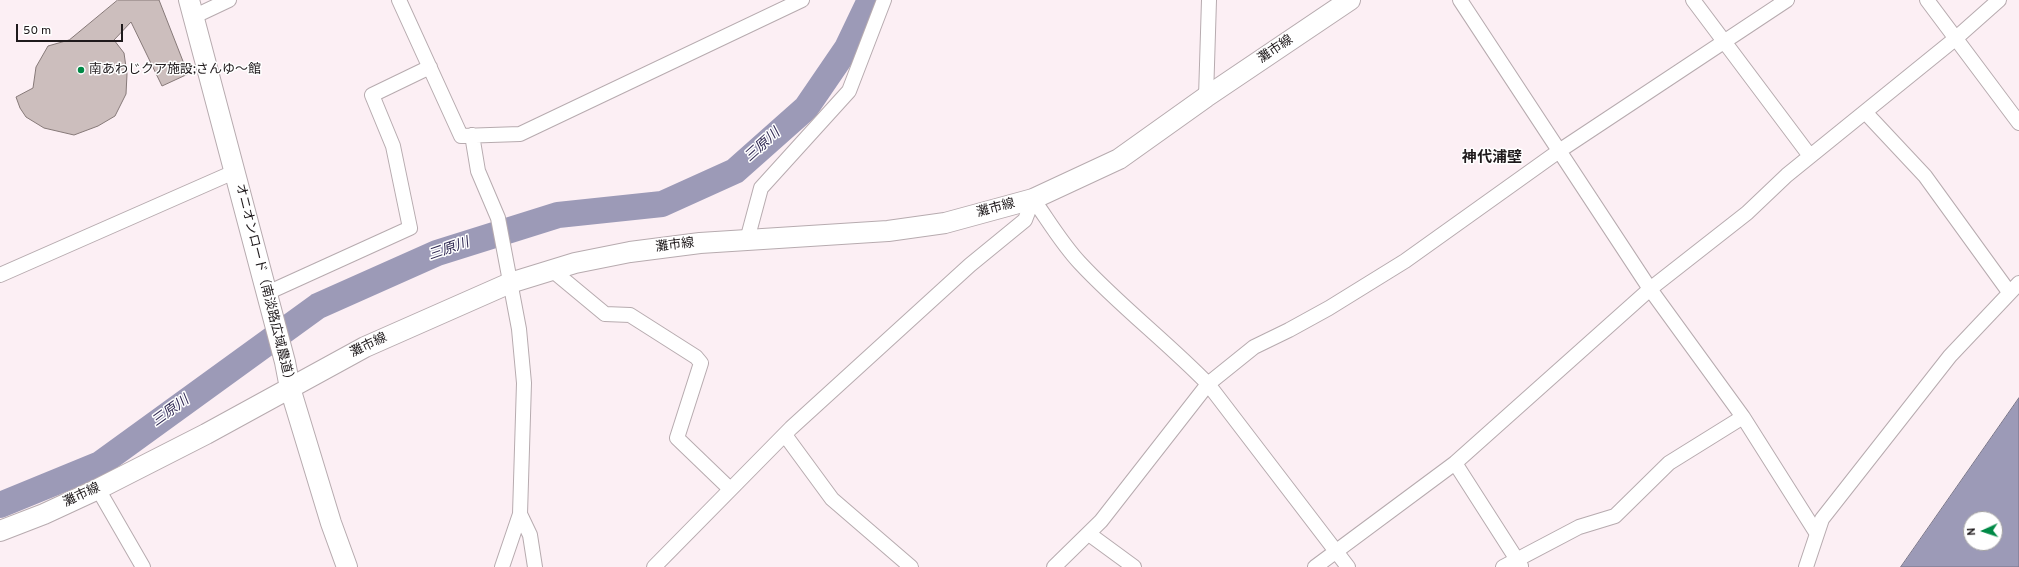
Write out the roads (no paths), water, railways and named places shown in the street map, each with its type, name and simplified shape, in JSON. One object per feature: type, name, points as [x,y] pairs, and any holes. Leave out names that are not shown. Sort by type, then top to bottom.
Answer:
[{"type":"main road","name":"灘市線","points":[[0,531],[44,514],[98,489],[206,434],[365,347],[510,277],[552,270],[575,263],[630,252],[700,243],[888,231],[945,223],[1033,199],[1119,159],[1206,97],[1350,0]]},
{"type":"main road","name":"オニオンロード（南淡路広域農道）","points":[[191,8],[285,362],[290,388],[331,523],[347,567]]},
{"type":"street","points":[[191,8],[230,0]]},
{"type":"street","points":[[399,0],[461,136],[520,134],[802,0]]},
{"type":"street","points":[[747,240],[761,188],[849,91],[884,0]]},
{"type":"street","points":[[1206,97],[1209,0]]},
{"type":"street","points":[[1460,0],[1650,288],[1743,417],[1817,534]]},
{"type":"street","points":[[1693,0],[1810,156]]},
{"type":"street","points":[[1054,567],[1101,521],[1208,384],[1254,347],[1329,308],[1405,261],[1559,151],[1787,0]]},
{"type":"street","points":[[1927,0],[2019,123]]},
{"type":"street","points":[[1315,567],[1455,463],[1650,288],[1747,213],[1787,175],[1955,39],[1999,0]]},
{"type":"street","points":[[268,300],[410,228],[393,146],[372,95],[430,67]]},
{"type":"street","points":[[1806,567],[1822,520],[1950,356],[2014,287],[1925,176],[1865,112]]},
{"type":"street","points":[[472,135],[478,171],[498,218],[519,329],[524,383],[520,514],[502,567]]},
{"type":"street","points":[[0,275],[234,172]]},
{"type":"street","points":[[1033,199],[1078,261],[1122,306],[1208,384],[1348,567]]},
{"type":"street","points":[[654,567],[785,434],[970,265],[1025,220],[1033,199]]},
{"type":"street","points":[[552,270],[605,314],[630,315],[696,357],[701,363],[677,438],[730,489]]},
{"type":"street","points":[[1503,567],[1519,563],[1579,527],[1615,516],[1670,463],[1743,417]]},
{"type":"street","points":[[785,434],[832,499],[911,567]]},
{"type":"street","points":[[1455,463],[1519,563]]},
{"type":"street","points":[[98,489],[143,567]]},
{"type":"street","points":[[520,514],[530,535],[534,567]]},
{"type":"street","points":[[1089,534],[1134,567]]},
{"type":"water","points":[[2019,398],[2019,567],[1901,567]]},
{"type":"waterway","name":"三原川","points":[[0,505],[100,464],[318,306],[437,253],[558,215],[662,204],[735,171],[806,108],[847,48],[870,0]]},
{"type":"place","name":"南あわじクア施設;さんゆ～館","points":[[81,70]]},
{"type":"district","name":"神代浦壁","points":[[1492,159]]}]
